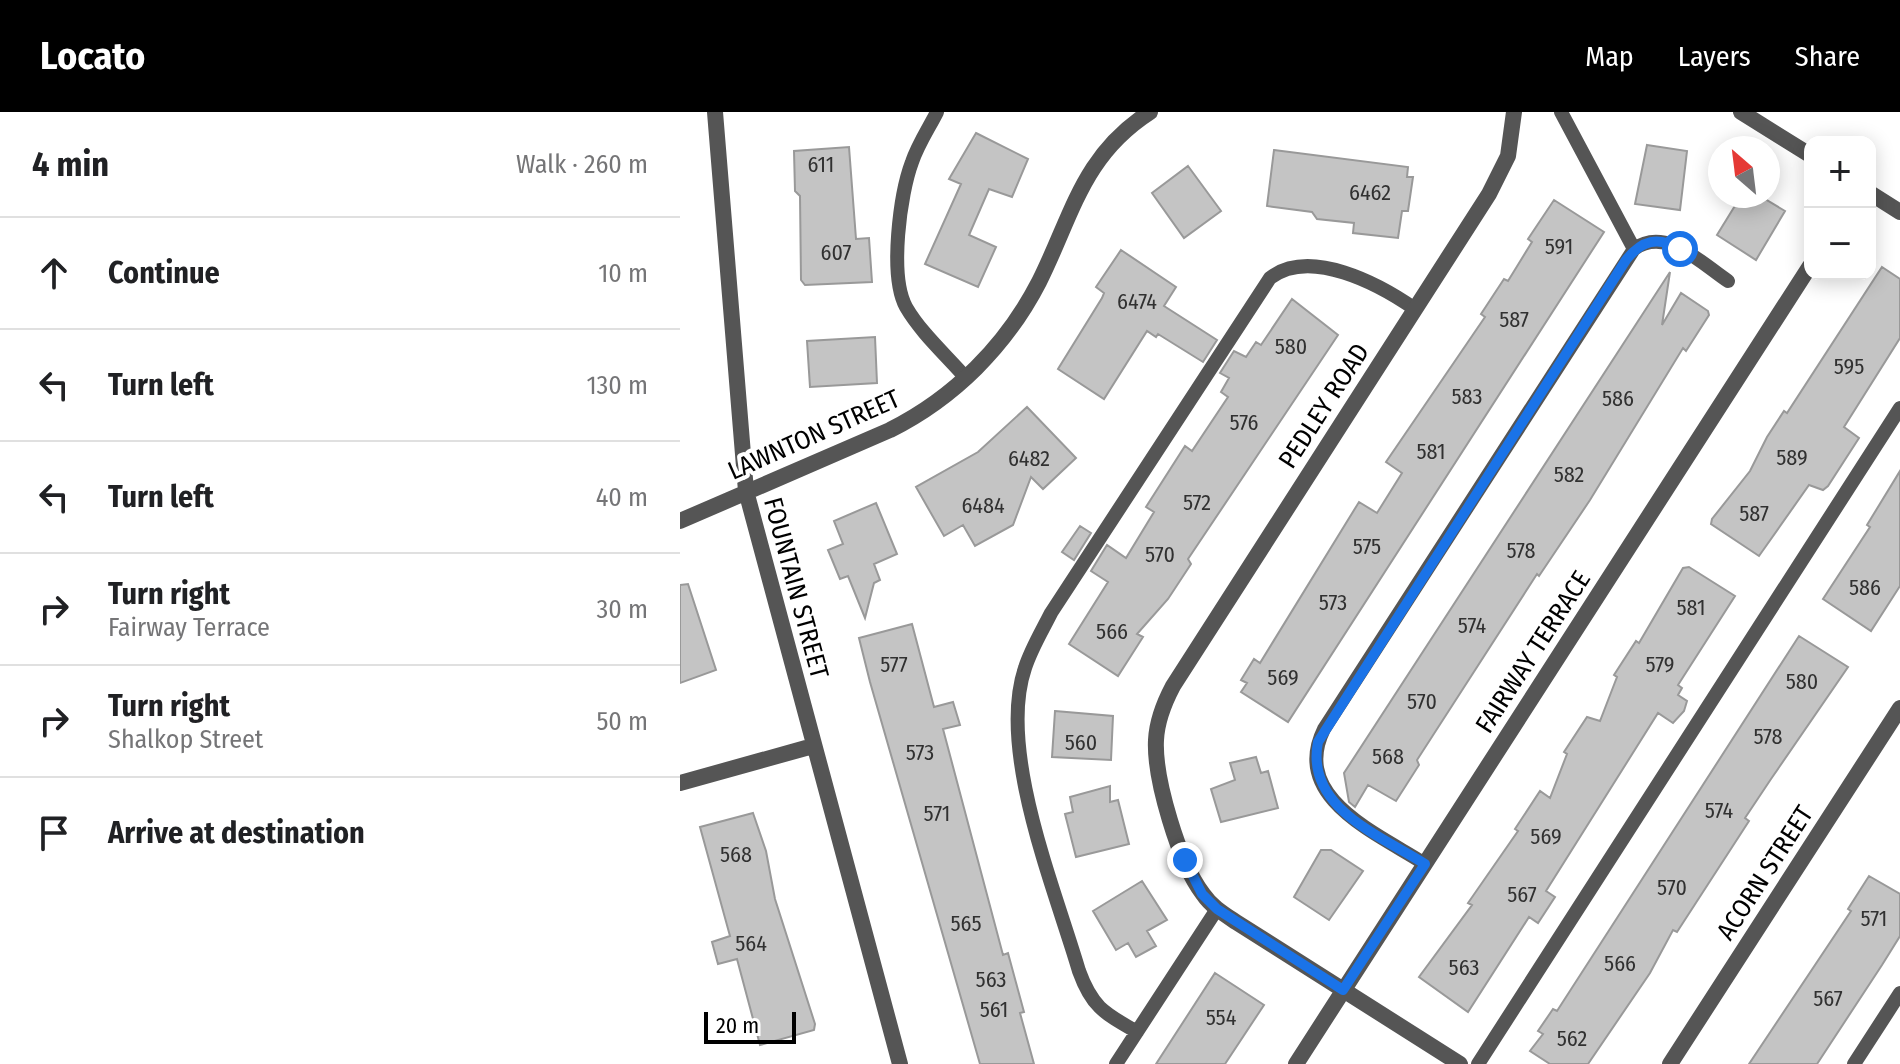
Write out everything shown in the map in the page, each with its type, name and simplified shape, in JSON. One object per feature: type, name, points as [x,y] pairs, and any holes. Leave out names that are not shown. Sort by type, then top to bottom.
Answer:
[{"type":"street","name":"FOUNTAIN STREET","points":[[715,112],[746,491],[900,1064]]},
{"type":"street","name":"LAWNTON STREET","points":[[680,521],[904,423],[941,400],[992,351],[1027,303],[1083,180],[1097,158],[1114,139],[1150,112]]},
{"type":"street","name":"PEDLEY ROAD","points":[[1217,909],[1202,894],[1185,860],[1158,761],[1159,721],[1173,686],[1500,173],[1508,156],[1514,112]]},
{"type":"street","points":[[1741,112],[1804,151]]},
{"type":"street","points":[[1876,197],[1900,212]]},
{"type":"street","name":"FAIRWAY TERRACE","points":[[1296,1064],[1804,275]]},
{"type":"street","name":"ACORN STREET","points":[[1670,1064],[1900,708]]},
{"type":"street","points":[[680,783],[813,746]]},
{"type":"street","points":[[1217,909],[1460,1064]]},
{"type":"lane","points":[[937,112],[909,172],[899,245],[899,286],[907,308],[966,378]]},
{"type":"lane","points":[[1561,112],[1634,249]]},
{"type":"lane","points":[[1425,864],[1332,803],[1317,776],[1318,742],[1634,249],[1643,243],[1667,241],[1728,281]]},
{"type":"lane","points":[[1137,1032],[1100,1010],[1086,991],[1079,971],[1023,774],[1017,722],[1024,670],[1051,613],[1270,278],[1293,267],[1341,273],[1371,281],[1415,309]]},
{"type":"lane","points":[[1478,1064],[1900,408]]},
{"type":"lane","points":[[1116,1064],[1217,909]]},
{"type":"lane","points":[[1854,1064],[1900,993]]},
{"type":"building","points":[[976,133],[1028,159],[1012,197],[989,189],[969,235],[996,247],[978,287],[925,264],[961,184],[949,179]]},
{"type":"building","points":[[1647,145],[1687,151],[1680,210],[1635,204]]},
{"type":"building","points":[[849,147],[856,239],[869,238],[872,282],[805,285],[801,280],[800,196],[795,191],[794,151]]},
{"type":"building","points":[[1274,150],[1408,167],[1407,177],[1413,177],[1408,211],[1402,211],[1398,238],[1353,233],[1354,223],[1317,219],[1312,212],[1267,206]]},
{"type":"building","points":[[1188,166],[1221,211],[1184,238],[1152,193]]},
{"type":"building","points":[[1554,200],[1604,232],[1288,722],[1241,692],[1247,683],[1241,680],[1254,659],[1260,663],[1359,502],[1377,513],[1402,473],[1386,462],[1485,317],[1481,314],[1504,279],[1508,281],[1532,242],[1528,239]]},
{"type":"building","points":[[1734,208],[1780,208],[1785,211],[1756,260],[1717,235]]},
{"type":"building","points":[[1121,250],[1176,287],[1164,306],[1217,340],[1203,362],[1158,334],[1156,337],[1147,331],[1104,399],[1058,369],[1102,298],[1104,293],[1096,287]]},
{"type":"building","points":[[1882,267],[1900,279],[1900,338],[1844,427],[1859,438],[1828,486],[1823,490],[1809,485],[1759,556],[1711,524],[1712,519],[1750,471],[1767,437],[1784,411],[1787,413]]},
{"type":"building","points":[[1670,272],[1662,325],[1681,293],[1708,311],[1709,315],[1686,351],[1683,348],[1590,500],[1539,576],[1537,574],[1417,760],[1419,765],[1396,801],[1368,785],[1355,807],[1349,802],[1344,773]]},
{"type":"building","points":[[1292,299],[1338,335],[1188,559],[1191,564],[1168,599],[1137,634],[1143,637],[1118,676],[1069,644],[1108,582],[1091,571],[1107,545],[1126,558],[1154,512],[1146,507],[1185,446],[1192,451],[1228,397],[1221,392],[1229,378],[1220,373],[1234,351],[1246,357],[1256,342],[1261,345]]},
{"type":"building","points":[[875,337],[877,383],[810,387],[807,341]]},
{"type":"building","points":[[1027,407],[1076,458],[1043,489],[1031,477],[1013,525],[975,546],[963,525],[944,536],[916,487],[978,452]]},
{"type":"building","points":[[1900,471],[1900,586],[1871,631],[1823,599],[1870,527],[1867,525]]},
{"type":"building","points":[[876,503],[897,554],[874,564],[880,580],[874,583],[865,618],[848,576],[840,579],[828,550],[843,544],[834,521]]},
{"type":"building","points":[[1080,526],[1091,533],[1074,560],[1062,552]]},
{"type":"building","points":[[1689,567],[1735,596],[1678,685],[1682,688],[1678,695],[1687,701],[1684,711],[1673,723],[1658,713],[1546,891],[1555,897],[1538,923],[1529,917],[1468,1012],[1419,977],[1472,905],[1468,903],[1518,831],[1515,829],[1540,791],[1550,798],[1567,754],[1564,752],[1587,717],[1600,721],[1617,677],[1614,675],[1636,641],[1639,643],[1683,568]]},
{"type":"building","points":[[688,584],[716,670],[680,683],[680,585]]},
{"type":"building","points":[[912,624],[934,707],[953,702],[960,725],[943,729],[1003,955],[1008,953],[1034,1064],[980,1064],[870,682],[859,638]]},
{"type":"building","points":[[1799,636],[1848,667],[1745,818],[1749,821],[1677,932],[1673,930],[1650,973],[1588,1064],[1550,1064],[1530,1051],[1543,1034],[1538,1031],[1553,1009],[1557,1011]]},
{"type":"building","points":[[1055,711],[1113,716],[1111,760],[1052,757]]},
{"type":"building","points":[[1256,757],[1261,773],[1268,771],[1278,808],[1221,822],[1211,789],[1235,780],[1230,763]]},
{"type":"building","points":[[1110,786],[1110,802],[1118,800],[1129,844],[1076,857],[1065,814],[1073,812],[1070,797]]},
{"type":"building","points":[[753,813],[766,851],[775,899],[815,1024],[814,1030],[760,1045],[737,959],[718,964],[712,942],[730,936],[700,827]]},
{"type":"building","points":[[1321,850],[1331,850],[1363,871],[1329,920],[1294,897]]},
{"type":"building","points":[[1869,876],[1900,894],[1900,936],[1882,965],[1817,1064],[1749,1064],[1851,911],[1848,909]]},
{"type":"building","points":[[1142,881],[1167,920],[1147,931],[1156,946],[1136,957],[1128,943],[1116,950],[1093,911]]},
{"type":"building","points":[[1215,973],[1264,1005],[1225,1064],[1156,1064]]},
{"type":"route","points":[[1185,860],[1202,894],[1217,909],[1343,990],[1425,864],[1332,803],[1317,776],[1315,759],[1318,742],[1634,249],[1655,240],[1667,241],[1680,249]]}]
